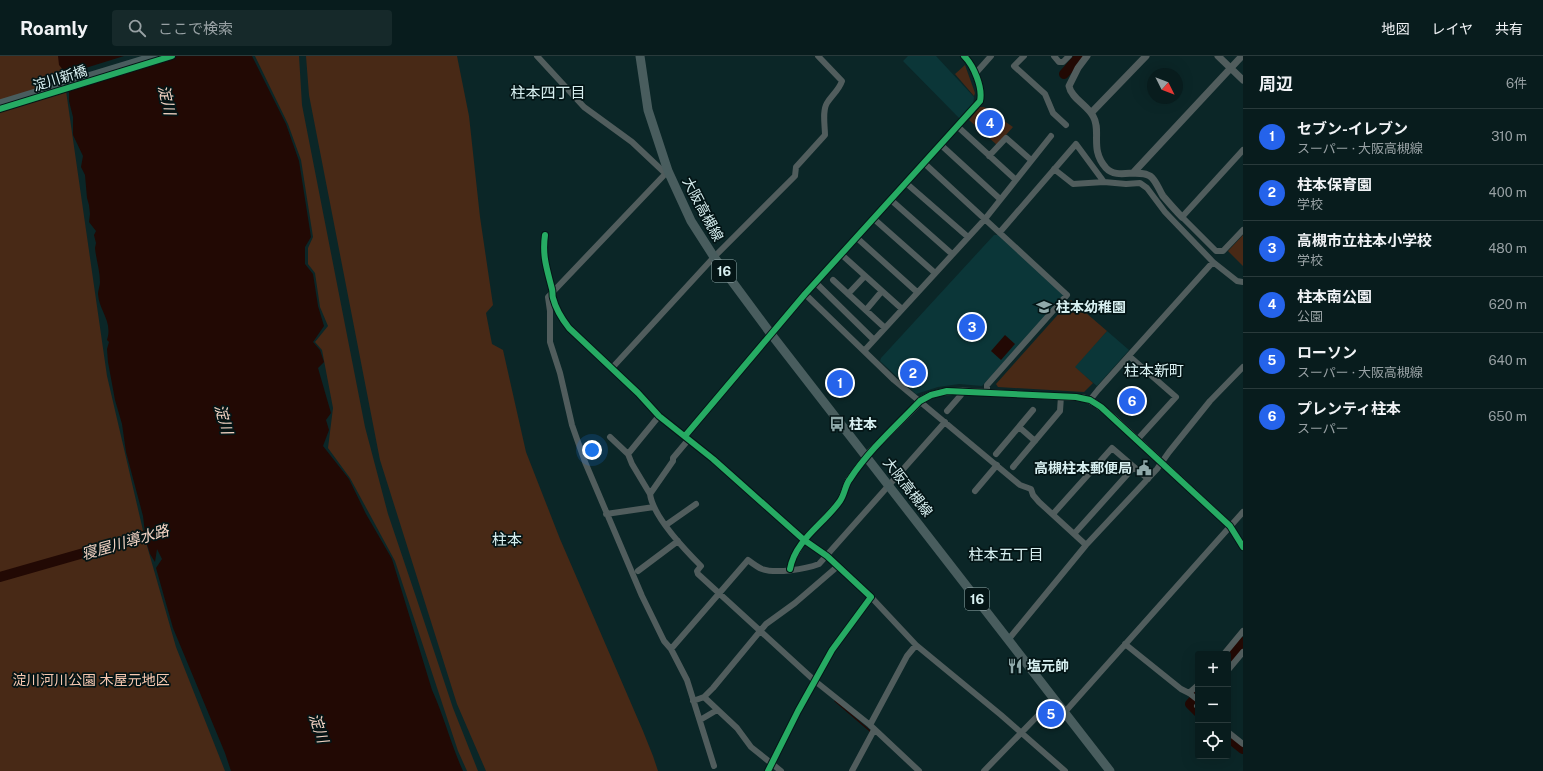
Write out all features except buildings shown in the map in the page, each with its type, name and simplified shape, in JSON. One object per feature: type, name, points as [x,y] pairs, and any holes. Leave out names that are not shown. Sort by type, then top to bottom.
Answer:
[{"type":"main road","points":[[0,98],[136,56]]},
{"type":"main road","points":[[0,104],[157,56]]},
{"type":"main road","name":"大阪高槻線","points":[[640,56],[648,110],[667,173],[691,221],[714,257],[771,334],[890,485],[1110,771]]},
{"type":"street","points":[[537,56],[584,107],[632,142],[667,173],[548,297],[550,311],[550,342],[560,373],[572,425],[585,462],[624,556],[664,641],[671,649],[687,680],[714,766]]},
{"type":"street","points":[[612,368],[714,257],[795,176],[796,166],[825,135],[825,108],[827,103],[840,88],[842,81],[818,56]]},
{"type":"street","points":[[650,494],[673,461],[672,458],[687,437],[771,334],[980,101],[981,95],[975,74],[971,63],[964,56]]},
{"type":"street","points":[[975,74],[991,56]]},
{"type":"street","points":[[1024,56],[1014,66],[1046,94],[1053,113],[1066,125]]},
{"type":"street","points":[[1054,56],[1059,62],[1063,62],[1069,56]]},
{"type":"street","points":[[1087,56],[1078,68],[1069,86],[1072,93],[1091,113],[1095,120],[1097,150],[1106,168],[1117,174],[1147,174],[1152,177],[1162,195],[1216,251],[1223,251],[1243,230]]},
{"type":"street","points":[[1091,113],[1146,56]]},
{"type":"street","points":[[1218,56],[1243,80]]},
{"type":"street","points":[[1133,173],[1242,56]]},
{"type":"street","points":[[958,126],[1016,180]]},
{"type":"street","points":[[864,351],[985,219],[1051,136]]},
{"type":"street","points":[[989,156],[1006,138],[1031,160]]},
{"type":"street","points":[[1000,232],[1076,144],[1104,182]]},
{"type":"street","points":[[941,145],[1000,199]]},
{"type":"street","points":[[1182,217],[1243,150]]},
{"type":"street","points":[[924,163],[1067,295],[987,385],[987,392]]},
{"type":"street","points":[[1054,169],[1073,184],[1104,182],[1126,184],[1140,183],[1147,188],[1165,212],[1213,262],[1237,281],[1243,282]]},
{"type":"street","points":[[906,183],[968,237]]},
{"type":"street","points":[[891,200],[952,254]]},
{"type":"street","points":[[874,219],[935,273]]},
{"type":"street","points":[[545,235],[543,248],[548,275],[553,291],[552,296],[560,316],[569,328],[660,416],[687,437],[804,540],[827,556],[838,566],[871,597],[916,645],[1022,733],[1065,771]]},
{"type":"street","points":[[857,238],[917,292]]},
{"type":"street","points":[[842,255],[902,309]]},
{"type":"street","points":[[1090,400],[1213,262]]},
{"type":"street","points":[[848,294],[865,276]]},
{"type":"street","points":[[833,280],[885,328]]},
{"type":"street","points":[[816,283],[874,340]]},
{"type":"street","points":[[866,310],[882,291]]},
{"type":"street","points":[[806,294],[894,380],[1020,485],[1031,489],[1033,495],[1039,502],[1086,545]]},
{"type":"street","points":[[1129,356],[1176,397],[1137,440]]},
{"type":"street","points":[[1008,640],[1086,545],[1148,479],[1210,401],[1243,367]]},
{"type":"street","points":[[947,411],[963,391]]},
{"type":"street","points":[[790,569],[791,563],[804,540],[840,501],[848,480],[866,456],[920,401],[931,395],[942,392],[963,391],[1080,397],[1090,400],[1101,407],[1230,526],[1243,547]]},
{"type":"street","points":[[1013,467],[1060,411],[1061,396]]},
{"type":"street","points":[[996,454],[1033,410]]},
{"type":"street","points":[[628,454],[660,416]]},
{"type":"street","points":[[671,649],[748,560],[762,569],[780,571],[810,568],[819,564],[945,422]]},
{"type":"street","points":[[1019,427],[1035,441]]},
{"type":"street","points":[[610,437],[628,454],[632,464],[650,494],[651,502],[666,525],[684,549],[701,566],[697,571],[698,574],[815,681],[872,727],[919,771]]},
{"type":"street","points":[[1053,514],[1112,448],[1148,479]]},
{"type":"street","points":[[975,491],[997,465]]},
{"type":"street","points":[[1074,534],[1134,467]]},
{"type":"street","points":[[666,525],[696,504]]},
{"type":"street","points":[[606,514],[654,507]]},
{"type":"street","points":[[1064,713],[1243,512]]},
{"type":"street","points":[[638,571],[678,541]]},
{"type":"street","points":[[693,701],[704,697],[727,671],[759,630],[795,603],[838,566]]},
{"type":"street","points":[[768,771],[798,711],[832,650],[871,597]]},
{"type":"street","points":[[1226,651],[1243,631]]},
{"type":"street","points":[[1125,644],[1181,689],[1195,698]]},
{"type":"street","points":[[852,771],[907,656],[916,645]]},
{"type":"street","points":[[1231,666],[1243,652]]},
{"type":"street","points":[[1189,693],[1196,687]]},
{"type":"street","points":[[704,697],[737,728],[751,747],[781,771]]},
{"type":"street","points":[[984,771],[1054,699]]},
{"type":"street","points":[[700,720],[717,710]]},
{"type":"street","points":[[1231,734],[1243,744]]},
{"type":"shaded area","points":[[908,56],[936,56],[974,97],[973,105],[960,119],[903,61]]},
{"type":"shaded area","points":[[994,235],[998,235],[1063,293],[1063,297],[982,386],[959,384],[938,387],[916,394],[880,361],[881,358]]},
{"type":"shaded area","points":[[1107,331],[1129,350],[1097,386],[1074,367]]},
{"type":"green space","name":"淀川河川公園 木屋元地区","points":[[0,56],[61,56],[107,376],[145,539],[176,647],[225,771],[0,771]]},
{"type":"green space","points":[[255,56],[299,56],[302,105],[365,427],[388,514],[453,708],[478,771],[467,771],[458,751],[395,561],[350,478],[328,448],[333,408],[322,350],[315,342],[328,326],[320,307],[315,273],[308,264],[308,248],[313,237],[301,160],[288,124]]},
{"type":"green space","points":[[306,56],[457,56],[469,116],[480,217],[493,305],[486,313],[492,344],[503,350],[526,452],[560,539],[643,731],[658,771],[486,771],[457,704],[380,460],[309,95]]},
{"type":"green space","points":[[965,65],[975,93],[974,96],[955,74]]},
{"type":"green space","points":[[980,107],[984,107],[1013,127],[997,145],[969,120]]},
{"type":"green space","points":[[1243,235],[1243,266],[1228,251]]},
{"type":"green space","points":[[1071,300],[1107,331],[1075,367],[1093,383],[1084,392],[998,387],[996,384]]},
{"type":"water","name":"淀川","points":[[58,56],[252,56],[286,124],[299,161],[311,237],[305,247],[305,264],[313,274],[318,306],[324,326],[313,342],[320,350],[324,362],[318,368],[331,413],[326,420],[329,430],[323,446],[349,479],[366,514],[392,559],[432,690],[463,771],[231,771],[225,753],[173,628],[156,568],[162,559],[157,549],[155,562],[150,554],[146,541],[143,516],[126,452],[122,424],[115,400],[108,362],[108,327],[98,294],[100,282],[95,248],[96,243],[94,235],[96,231],[89,222],[90,214],[85,175],[81,167],[83,156],[73,135],[73,117],[69,101],[69,92],[64,71],[59,65]]},
{"type":"water","points":[[1005,335],[1015,344],[1001,360],[991,351]]},
{"type":"pier","points":[[124,56],[177,56],[67,90],[63,75]]},
{"type":"waterway","points":[[1064,74],[1080,56]]},
{"type":"waterway","name":"寝屋川導水路","points":[[0,577],[157,532]]},
{"type":"waterway","points":[[1231,656],[1243,642]]},
{"type":"waterway","points":[[1195,698],[1190,704],[1195,709]]},
{"type":"waterway","points":[[835,701],[870,732]]},
{"type":"waterway","points":[[1231,739],[1243,749]]},
{"type":"cycle path","name":"淀川新橋","points":[[0,109],[172,56]]},
{"type":"cycle path","points":[[685,436],[805,294],[980,101],[981,96],[977,77],[968,60],[964,56]]},
{"type":"cycle path","points":[[545,235],[545,256],[553,298],[560,314],[569,328],[638,393],[659,416],[713,459],[804,540],[827,556],[871,597],[832,650],[798,711],[768,771]]},
{"type":"cycle path","points":[[790,569],[798,549],[840,501],[848,481],[874,448],[920,401],[931,395],[947,391],[1076,397],[1090,400],[1101,407],[1230,526],[1243,547]]},
{"type":"place","name":"柱本南公園","points":[[990,123]]},
{"type":"place","name":"柱本幼稚園","points":[[1044,307]]},
{"type":"place","name":"高槻市立柱本小学校","points":[[972,327]]},
{"type":"place","name":"柱本保育園","points":[[913,373]]},
{"type":"place","name":"セブン-イレブン","points":[[840,383]]},
{"type":"place","name":"プレンティ柱本","points":[[1132,401]]},
{"type":"place","name":"柱本","points":[[837,424]]},
{"type":"place","name":"高槻柱本郵便局","points":[[1144,468]]},
{"type":"place","name":"塩元帥","points":[[1015,666]]},
{"type":"place","name":"ローソン","points":[[1051,714]]},
{"type":"district","name":"柱本四丁目","points":[[548,92]]},
{"type":"district","name":"柱本新町","points":[[1154,370]]},
{"type":"district","name":"柱本","points":[[507,539]]},
{"type":"district","name":"柱本五丁目","points":[[1006,554]]}]
